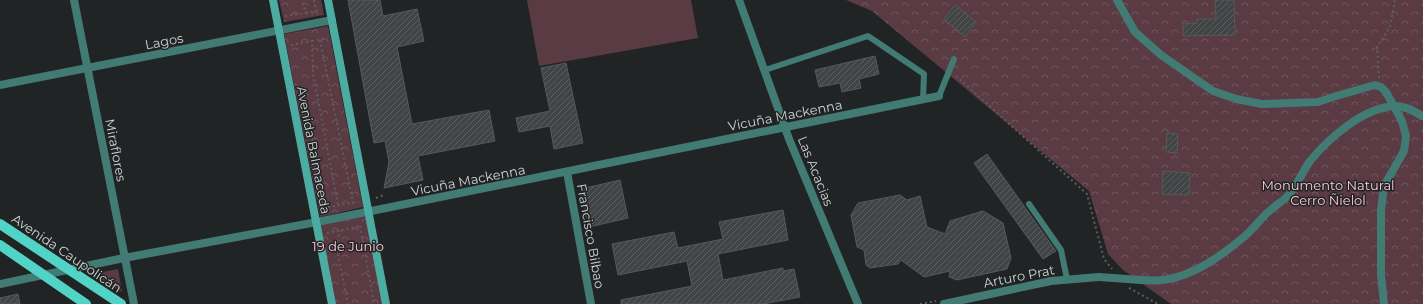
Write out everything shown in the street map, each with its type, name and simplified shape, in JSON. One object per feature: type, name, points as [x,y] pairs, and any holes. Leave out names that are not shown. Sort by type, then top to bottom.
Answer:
[{"type":"main road","name":"Avenida Balmaceda","points":[[273,0],[332,304]]},
{"type":"main road","points":[[329,4],[386,304]]},
{"type":"main road","name":"Avenida Caupolicán","points":[[0,224],[120,304]]},
{"type":"main road","points":[[0,245],[86,304]]},
{"type":"street","name":"Miraflores","points":[[74,0],[134,304]]},
{"type":"street","name":"Las Acacias","points":[[739,0],[785,128],[858,304]]},
{"type":"street","points":[[1117,0],[1135,32],[1161,55],[1213,91],[1262,104],[1318,102],[1375,85],[1381,87],[1386,92],[1402,121],[1406,136],[1404,150],[1384,186],[1381,210],[1381,275],[1384,304]]},
{"type":"street","name":"Lagos","points":[[0,85],[332,20]]},
{"type":"street","name":"Vicuña Mackenna","points":[[0,284],[124,258],[316,223],[939,96]]},
{"type":"street","points":[[1394,106],[1414,110],[1422,116]]},
{"type":"street","name":"Arturo Prat","points":[[944,304],[1067,279],[1099,277],[1163,280],[1183,275],[1205,266],[1245,235],[1287,196],[1309,163],[1322,147],[1334,136],[1372,111],[1394,106]]},
{"type":"street","name":"Francisco Bilbao","points":[[567,172],[592,304]]},
{"type":"lane","points":[[765,70],[868,36],[924,74],[923,100]]},
{"type":"lane","points":[[939,96],[954,59]]},
{"type":"lane","points":[[1029,204],[1061,250],[1067,279]]},
{"type":"path","points":[[302,0],[306,13]]},
{"type":"path","points":[[314,0],[316,11]]},
{"type":"path","points":[[1381,87],[1377,47],[1390,27],[1395,0]]},
{"type":"path","points":[[276,17],[316,11],[329,4]]},
{"type":"path","points":[[282,47],[320,40],[353,203]]},
{"type":"path","points":[[312,41],[313,72],[338,205],[320,209]]},
{"type":"path","points":[[950,70],[1087,194],[1104,259],[1113,270]]},
{"type":"path","points":[[325,233],[371,224]]},
{"type":"path","points":[[360,226],[374,304]]},
{"type":"path","points":[[341,230],[336,244],[348,304]]},
{"type":"path","points":[[1126,285],[1131,290],[1158,304]]},
{"type":"green space","points":[[279,0],[321,0],[324,15],[284,22]]},
{"type":"green space","points":[[527,0],[691,0],[698,38],[539,66]]},
{"type":"green space","name":"Monumento Natural Cerro Ñielol","points":[[846,0],[1423,0],[1423,304],[1171,304],[1123,270],[1108,254],[1089,191],[872,11]]},
{"type":"green space","points":[[328,26],[363,207],[320,217],[284,34]]},
{"type":"green space","name":"19 de Junio","points":[[366,216],[383,304],[336,304],[320,225]]},
{"type":"green space","points":[[118,269],[122,292],[100,279],[98,273]]},
{"type":"building","points":[[348,0],[380,0],[383,16],[417,9],[424,41],[397,47],[412,124],[489,110],[495,141],[418,156],[423,180],[384,188],[389,162],[385,141],[374,143]]},
{"type":"building","points":[[1215,0],[1234,0],[1235,35],[1183,36],[1183,24],[1197,23],[1197,19],[1216,19]]},
{"type":"building","points":[[955,5],[976,22],[965,37],[944,19]]},
{"type":"building","points":[[875,56],[879,74],[859,79],[861,88],[842,92],[840,83],[819,87],[815,70]]},
{"type":"building","points":[[566,63],[583,143],[554,149],[550,126],[519,132],[516,118],[550,111],[541,68]]},
{"type":"building","points":[[1167,133],[1178,134],[1177,153],[1166,152]]},
{"type":"building","points":[[987,154],[1056,251],[1043,259],[974,163]]},
{"type":"building","points":[[1163,171],[1190,173],[1189,195],[1162,194]]},
{"type":"building","points":[[620,180],[628,218],[589,227],[581,189]]},
{"type":"building","points":[[900,195],[907,200],[920,196],[927,227],[945,234],[950,221],[983,211],[1003,223],[1011,258],[1007,269],[957,280],[949,277],[950,271],[924,277],[901,260],[898,264],[870,268],[866,265],[864,250],[857,247],[851,215],[858,203]]},
{"type":"building","points":[[783,210],[788,240],[718,254],[723,280],[783,268],[783,271],[794,269],[800,297],[763,304],[621,304],[621,300],[692,286],[687,261],[618,275],[612,244],[674,232],[678,248],[723,239],[719,222]]},
{"type":"building","points":[[18,294],[20,304],[0,304],[0,298]]}]
